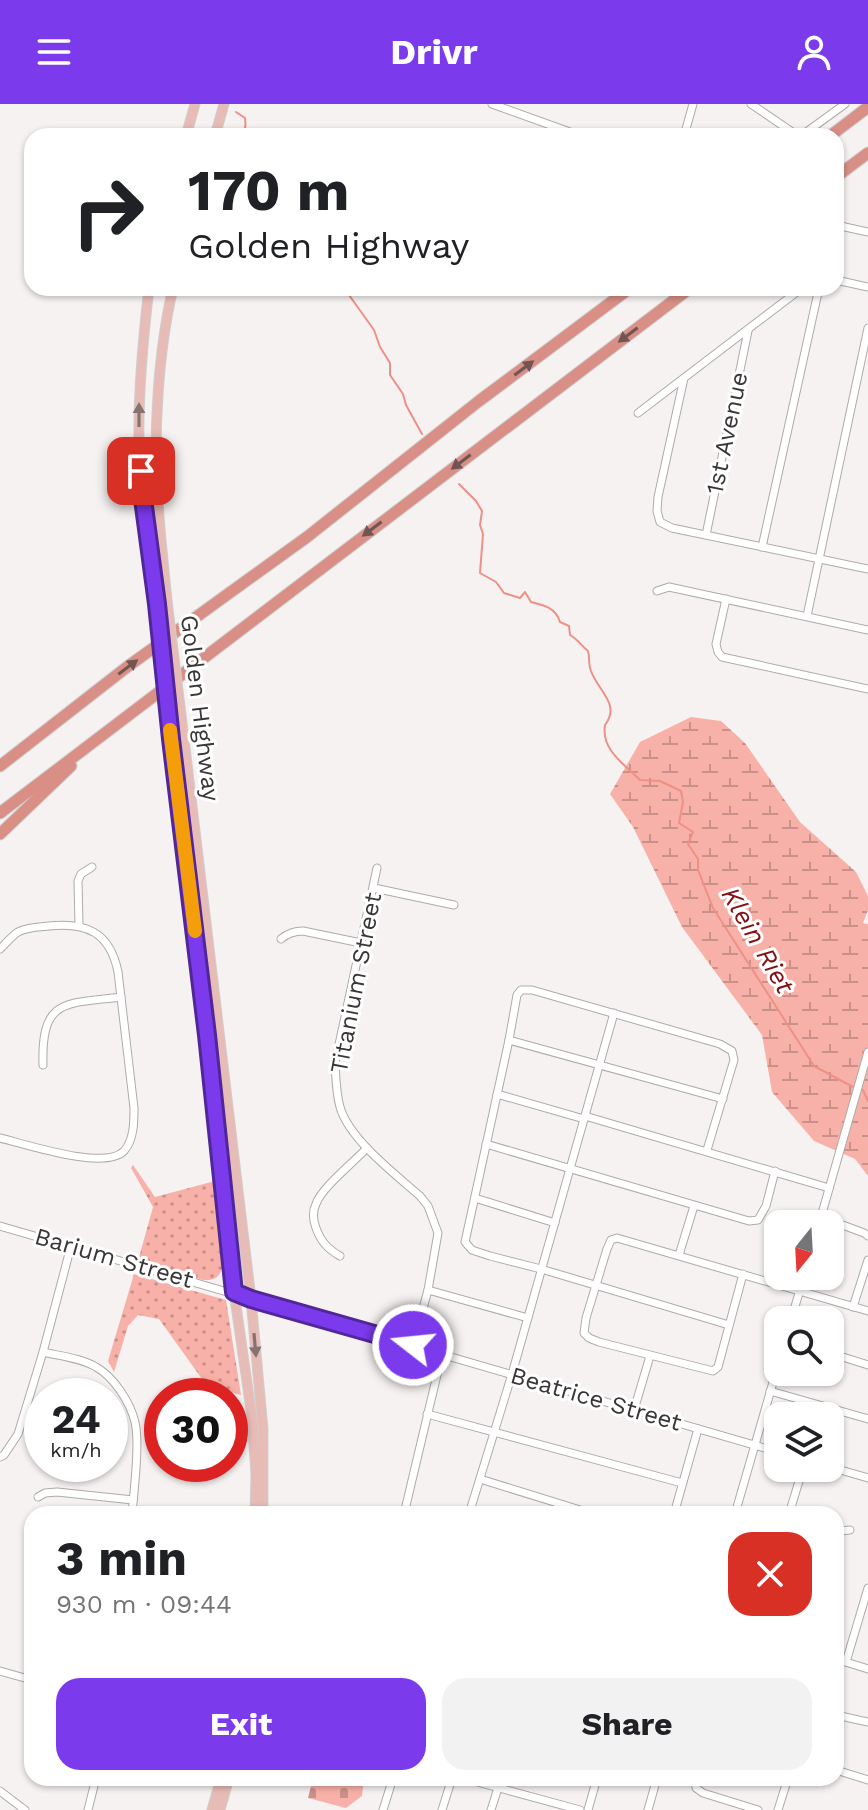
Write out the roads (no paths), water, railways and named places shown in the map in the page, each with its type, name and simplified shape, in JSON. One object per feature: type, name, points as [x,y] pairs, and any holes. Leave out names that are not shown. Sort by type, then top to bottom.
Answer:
[{"type":"highway","points":[[840,128],[868,107]]},
{"type":"highway","points":[[844,171],[868,153]]},
{"type":"highway","points":[[0,763],[307,537],[479,401],[619,296]]},
{"type":"highway","points":[[0,813],[679,296]]},
{"type":"highway","points":[[0,834],[118,721]]},
{"type":"main road","points":[[188,128],[195,104]]},
{"type":"main road","points":[[217,128],[224,104]]},
{"type":"main road","name":"Golden Highway","points":[[148,296],[139,396],[143,499],[184,739],[251,1299],[263,1429],[263,1506]]},
{"type":"main road","name":"Golden Highway","points":[[171,296],[158,397],[157,442],[157,499],[171,739],[234,1292],[252,1417],[255,1506]]},
{"type":"main road","points":[[212,1810],[219,1786]]},
{"type":"main road","points":[[220,1810],[227,1786]]},
{"type":"street","points":[[492,104],[559,128]]},
{"type":"street","points":[[686,128],[693,104]]},
{"type":"street","points":[[751,104],[788,128]]},
{"type":"street","points":[[828,104],[835,111]]},
{"type":"street","points":[[811,128],[845,104]]},
{"type":"street","points":[[844,227],[868,232]]},
{"type":"street","points":[[844,282],[868,287]]},
{"type":"street","points":[[638,413],[792,296]]},
{"type":"street","points":[[762,547],[817,296]]},
{"type":"street","points":[[807,616],[868,328]]},
{"type":"street","name":"1st Avenue","points":[[706,535],[748,331]]},
{"type":"street","points":[[684,378],[657,511],[664,525],[868,569]]},
{"type":"street","points":[[657,591],[669,587],[868,630]]},
{"type":"street","points":[[726,599],[716,644],[718,652],[727,658],[868,689]]},
{"type":"street","points":[[79,925],[78,881],[81,874],[92,867]]},
{"type":"street","name":"Titanium Street","points":[[377,868],[335,1063],[336,1090],[340,1110],[356,1136],[420,1196],[434,1218],[438,1233],[428,1290],[413,1345]]},
{"type":"street","points":[[374,888],[454,905]]},
{"type":"street","points":[[0,949],[17,933],[29,928],[66,924],[79,925],[102,938],[115,959],[134,1108],[130,1141],[124,1151],[114,1157],[84,1158],[0,1138]]},
{"type":"street","points":[[281,939],[294,931],[303,931],[361,943]]},
{"type":"street","points":[[707,1150],[734,1060],[732,1051],[614,1013],[521,990],[517,995],[465,1238],[467,1246],[476,1252],[729,1325]]},
{"type":"street","points":[[43,1065],[43,1041],[55,1010],[72,1003],[121,997]]},
{"type":"street","points":[[472,1506],[614,1013]]},
{"type":"street","points":[[509,1040],[723,1099]]},
{"type":"street","points":[[823,1210],[868,1052]]},
{"type":"street","points":[[497,1094],[707,1150],[829,1188]]},
{"type":"street","points":[[486,1144],[749,1221],[758,1220],[766,1206],[775,1171]]},
{"type":"street","points":[[340,1256],[327,1248],[319,1237],[313,1220],[314,1208],[322,1194],[367,1148]]},
{"type":"street","points":[[475,1198],[555,1223]]},
{"type":"street","points":[[679,1255],[694,1206]]},
{"type":"street","name":"Barium Street","points":[[0,1226],[413,1345]]},
{"type":"street","points":[[844,1227],[868,1236]]},
{"type":"street","points":[[743,1274],[718,1367],[713,1371],[650,1356],[587,1336],[584,1327],[595,1285],[607,1249],[614,1239],[679,1255],[868,1311]]},
{"type":"street","points":[[0,1457],[18,1434],[71,1246]]},
{"type":"street","points":[[853,1307],[868,1260]]},
{"type":"street","points":[[428,1290],[528,1318]]},
{"type":"street","points":[[795,1306],[799,1291]]},
{"type":"street","name":"Beatrice Street","points":[[413,1345],[764,1448]]},
{"type":"street","points":[[43,1352],[96,1367],[120,1391],[135,1420],[137,1435],[133,1506]]},
{"type":"street","points":[[406,1506],[442,1354]]},
{"type":"street","points":[[634,1410],[650,1356]]},
{"type":"street","points":[[844,1357],[868,1365]]},
{"type":"street","points":[[737,1506],[772,1386]]},
{"type":"street","points":[[770,1391],[868,1419]]},
{"type":"street","points":[[427,1414],[682,1483]]},
{"type":"street","points":[[676,1506],[698,1429]]},
{"type":"street","points":[[844,1471],[868,1478]]},
{"type":"street","points":[[480,1479],[567,1506]]},
{"type":"street","points":[[791,1506],[799,1482]]},
{"type":"street","points":[[38,1497],[51,1491],[133,1500]]},
{"type":"street","points":[[844,1531],[850,1530]]},
{"type":"street","points":[[868,1588],[846,1662],[868,1669]]},
{"type":"street","points":[[0,1671],[24,1678]]},
{"type":"street","points":[[844,1717],[868,1722]]},
{"type":"street","points":[[844,1772],[868,1780]]},
{"type":"street","points":[[88,1810],[94,1786]]},
{"type":"street","points":[[383,1810],[390,1786]]},
{"type":"street","points":[[442,1810],[450,1786]]},
{"type":"street","points":[[491,1786],[580,1810]]},
{"type":"street","points":[[588,1810],[595,1786]]},
{"type":"street","points":[[648,1810],[655,1786]]},
{"type":"street","points":[[696,1786],[698,1790],[744,1808],[758,1810]]},
{"type":"street","points":[[778,1810],[786,1786]]},
{"type":"street","points":[[491,1810],[498,1788]]},
{"type":"street","points":[[0,1791],[25,1810]]},
{"type":"street","points":[[539,1810],[542,1801]]},
{"type":"waterway","name":"Klein Riet","points":[[236,112],[245,118],[245,128]]},
{"type":"waterway","name":"Klein Riet","points":[[350,296],[374,330],[390,363],[390,375],[422,434]]},
{"type":"waterway","name":"Klein Riet","points":[[459,484],[482,511],[480,573],[496,582],[504,593],[520,598],[525,592],[531,602],[552,610],[560,622],[569,626],[570,635],[588,651],[591,671],[611,711],[605,725],[610,749],[640,780],[660,781],[681,791],[683,802],[679,823],[693,832],[688,844],[698,859],[698,870],[713,908],[814,1066],[853,1087]]},
{"type":"waterway","name":"Klein Riet","points":[[863,1090],[868,1101]]}]
